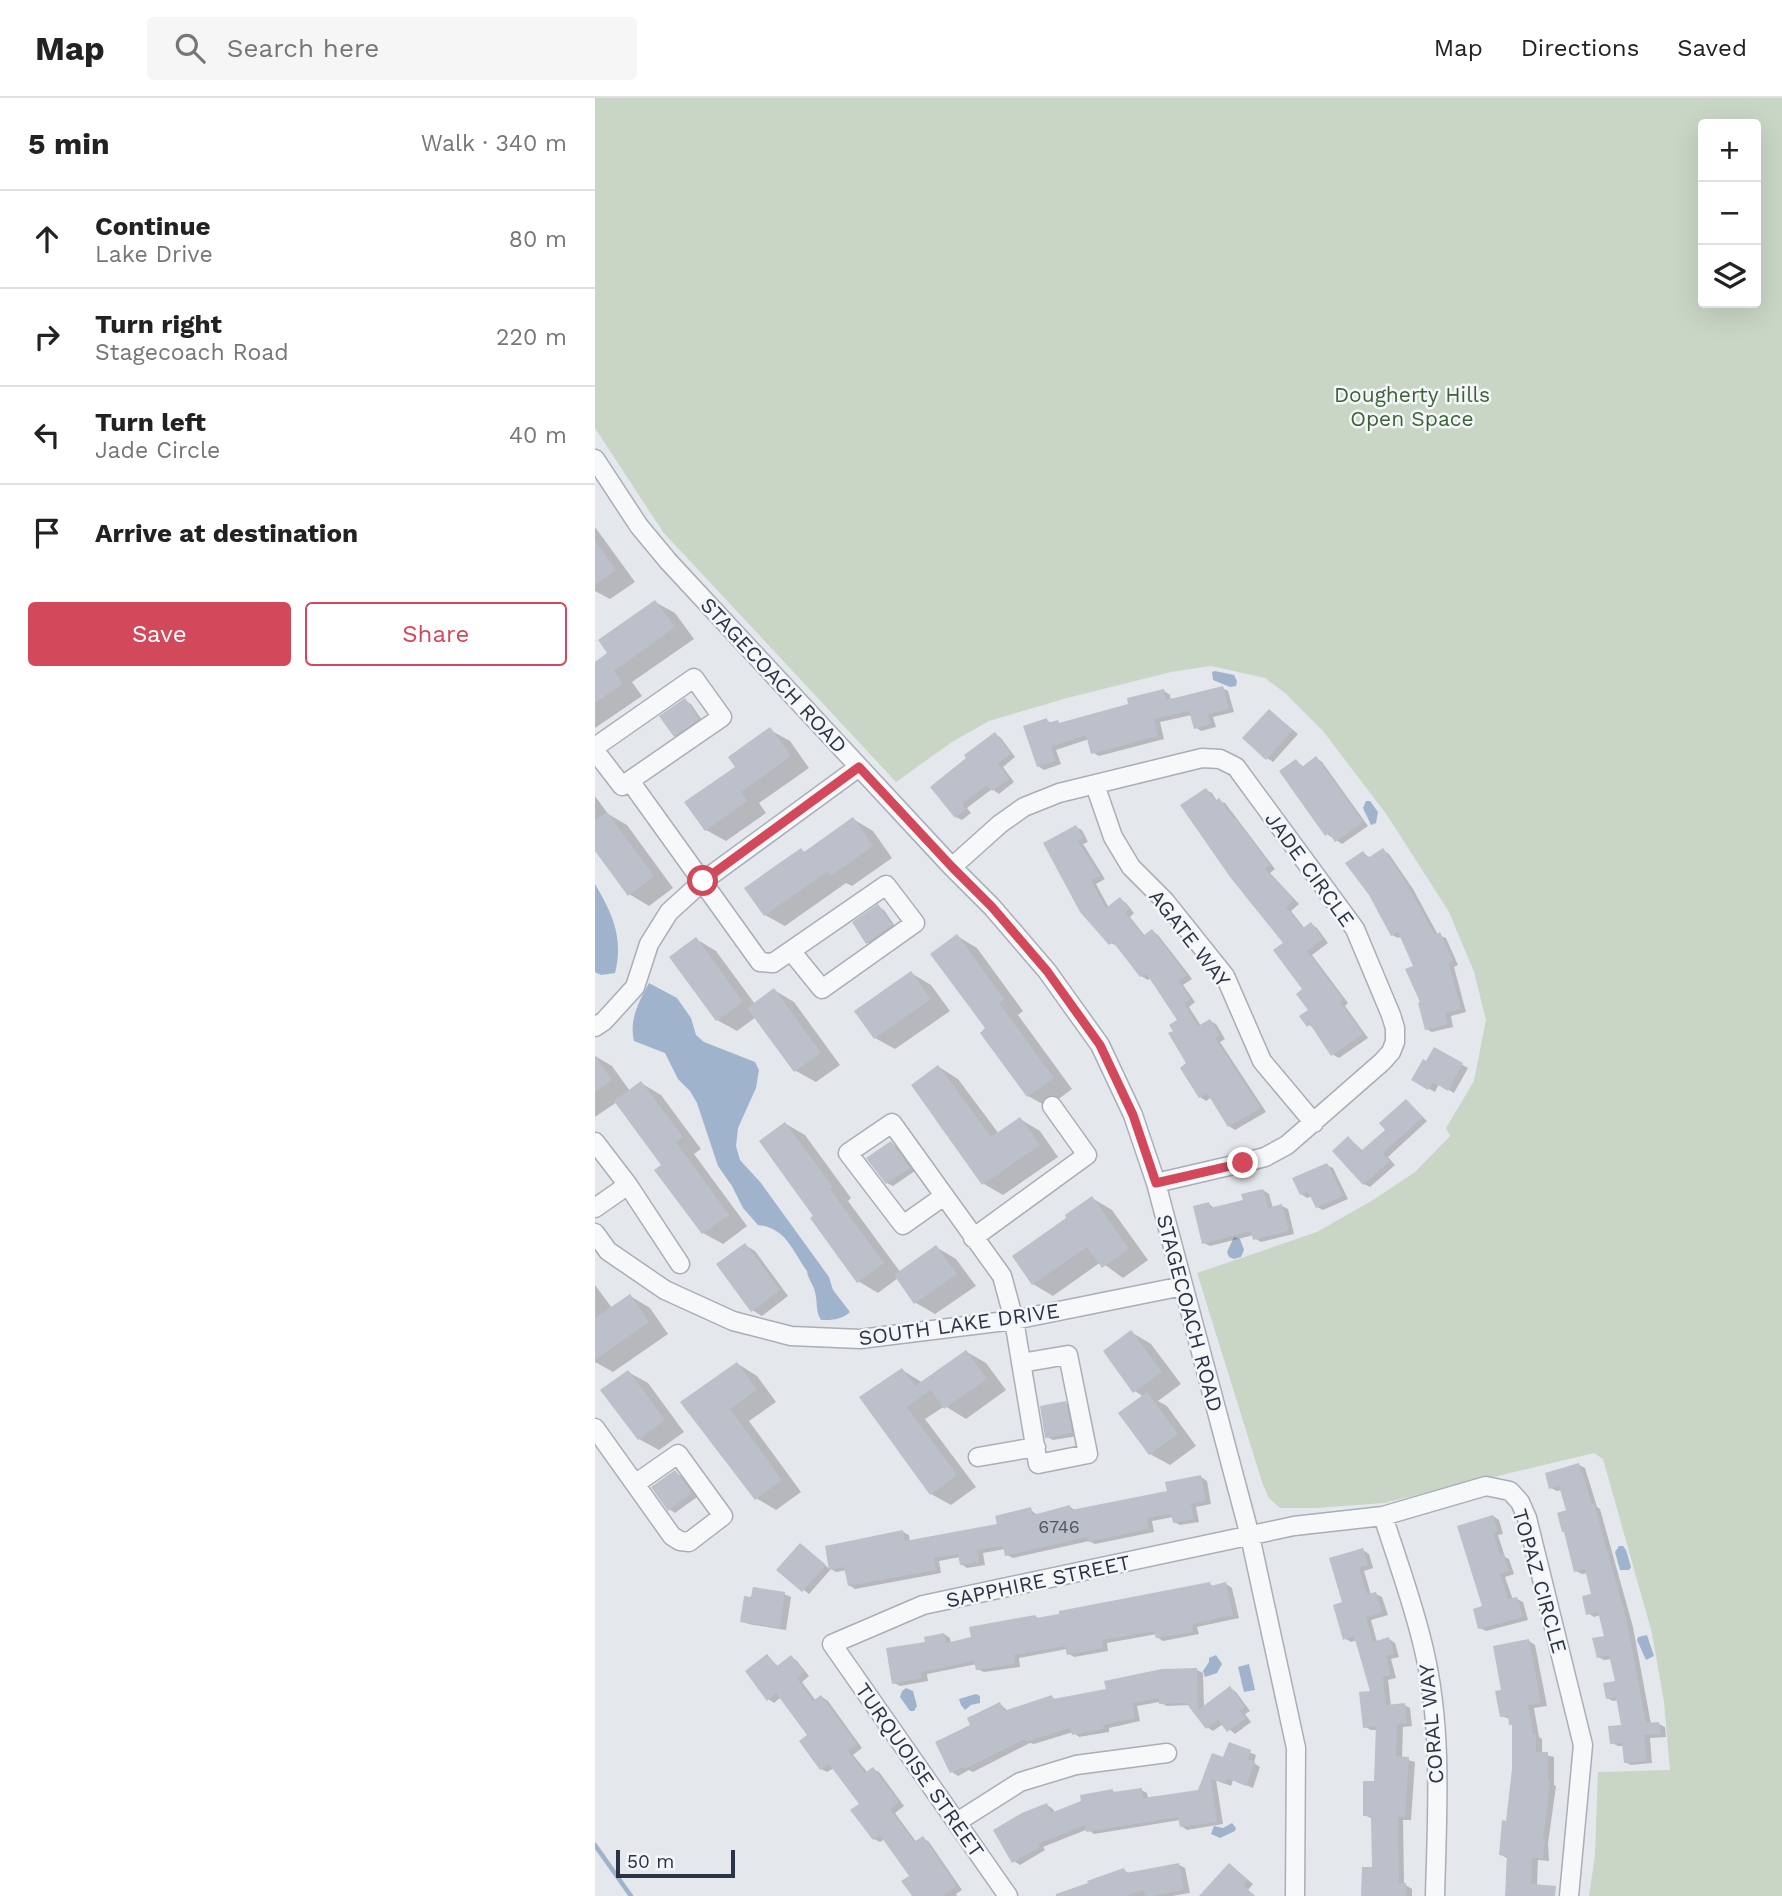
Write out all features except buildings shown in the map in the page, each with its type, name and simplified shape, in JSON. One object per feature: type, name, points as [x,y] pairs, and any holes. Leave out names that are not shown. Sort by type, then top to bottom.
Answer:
[{"type":"street","name":"STAGECOACH ROAD","points":[[595,459],[639,526],[668,561],[992,907],[1047,971],[1100,1045],[1133,1115],[1156,1183],[1250,1536],[1296,1748],[1295,1896]]},
{"type":"street","points":[[694,678],[722,717],[630,781],[622,786],[595,749],[694,678]]},
{"type":"street","name":"JADE CIRCLE","points":[[952,867],[1000,824],[1024,807],[1059,793],[1202,758],[1220,758],[1236,767],[1355,929],[1395,1028],[1395,1042],[1391,1052],[1287,1145],[1265,1157],[1156,1183]]},
{"type":"street","points":[[595,1027],[604,1021],[635,987],[649,944],[669,912],[703,881],[859,767]]},
{"type":"street","points":[[630,781],[760,962],[773,963],[886,885],[915,923],[822,989],[791,951]]},
{"type":"street","name":"AGATE WAY","points":[[1095,785],[1113,837],[1131,867],[1165,901],[1225,976],[1262,1061],[1314,1123]]},
{"type":"street","points":[[973,1238],[1087,1156],[1052,1106]]},
{"type":"street","points":[[944,1196],[903,1225],[848,1153],[892,1123],[1002,1276],[1014,1320],[1021,1363],[1036,1447],[1038,1464],[1089,1454],[1068,1355],[1021,1363]]},
{"type":"street","points":[[595,1142],[628,1185],[680,1264]]},
{"type":"street","points":[[595,1208],[628,1185]]},
{"type":"street","name":"SOUTH LAKE DRIVE","points":[[595,1233],[608,1251],[665,1290],[733,1321],[791,1336],[860,1339],[1014,1320],[1183,1286]]},
{"type":"street","points":[[595,1428],[672,1536],[688,1542],[723,1516],[678,1454],[635,1484]]},
{"type":"street","points":[[978,1457],[1036,1447]]},
{"type":"street","name":"TOPAZ CIRCLE","points":[[1250,1536],[1294,1526],[1383,1516],[1486,1486],[1510,1491],[1520,1502],[1527,1518],[1583,1745],[1569,1896]]},
{"type":"street","name":"CORAL WAY","points":[[1383,1516],[1424,1650],[1433,1704],[1438,1767],[1435,1896]]},
{"type":"street","name":"SAPPHIRE STREET","points":[[832,1644],[923,1605],[1250,1536]]},
{"type":"street","name":"TURQUOISE STREET","points":[[832,1644],[1008,1896]]},
{"type":"street","points":[[957,1822],[1020,1782],[1076,1765],[1167,1753]]},
{"type":"green space","name":"Dougherty Hills Open Space","points":[[595,98],[1782,98],[1782,1896],[1589,1896],[1595,1855],[1598,1772],[1670,1770],[1664,1702],[1652,1633],[1603,1459],[1594,1453],[1384,1503],[1280,1508],[1269,1498],[1263,1485],[1197,1273],[1317,1232],[1415,1172],[1450,1136],[1446,1128],[1474,1081],[1486,1020],[1474,972],[1449,912],[1387,815],[1323,731],[1285,693],[1265,678],[1211,666],[1171,672],[989,721],[952,742],[896,782],[663,532],[595,428]]},
{"type":"water","points":[[1212,672],[1234,675],[1236,686],[1230,687],[1213,680]]},
{"type":"water","points":[[1366,801],[1370,801],[1378,812],[1376,823],[1371,825],[1363,808]]},
{"type":"water","points":[[595,884],[615,926],[618,948],[615,973],[601,975],[595,972]]},
{"type":"water","points":[[649,983],[677,998],[691,1018],[696,1035],[704,1042],[755,1062],[759,1070],[756,1088],[738,1128],[736,1146],[740,1160],[761,1183],[829,1277],[833,1290],[850,1312],[843,1317],[821,1320],[807,1271],[782,1235],[758,1225],[743,1208],[718,1166],[697,1103],[678,1079],[665,1053],[634,1041],[634,1018]]},
{"type":"water","points":[[1234,1237],[1240,1239],[1244,1250],[1241,1257],[1234,1259],[1229,1257],[1227,1252]]},
{"type":"water","points":[[1619,1546],[1626,1550],[1631,1567],[1629,1570],[1620,1570],[1615,1552]]},
{"type":"water","points":[[1647,1635],[1654,1656],[1646,1660],[1637,1640],[1638,1637]]},
{"type":"water","points":[[1216,1655],[1222,1664],[1217,1673],[1205,1677],[1203,1671],[1209,1658]]},
{"type":"water","points":[[1249,1664],[1255,1690],[1244,1692],[1238,1667]]},
{"type":"water","points":[[906,1688],[913,1691],[917,1706],[914,1711],[910,1711],[900,1697]]},
{"type":"water","points":[[976,1694],[980,1696],[980,1703],[965,1710],[959,1699]]},
{"type":"water","points":[[1232,1823],[1235,1831],[1220,1838],[1211,1834],[1214,1826],[1223,1828]]},
{"type":"waterway","points":[[595,1845],[631,1896]]},
{"type":"route","points":[[703,881],[859,767],[992,907],[1047,971],[1100,1045],[1133,1115],[1156,1183],[1243,1163]]}]
